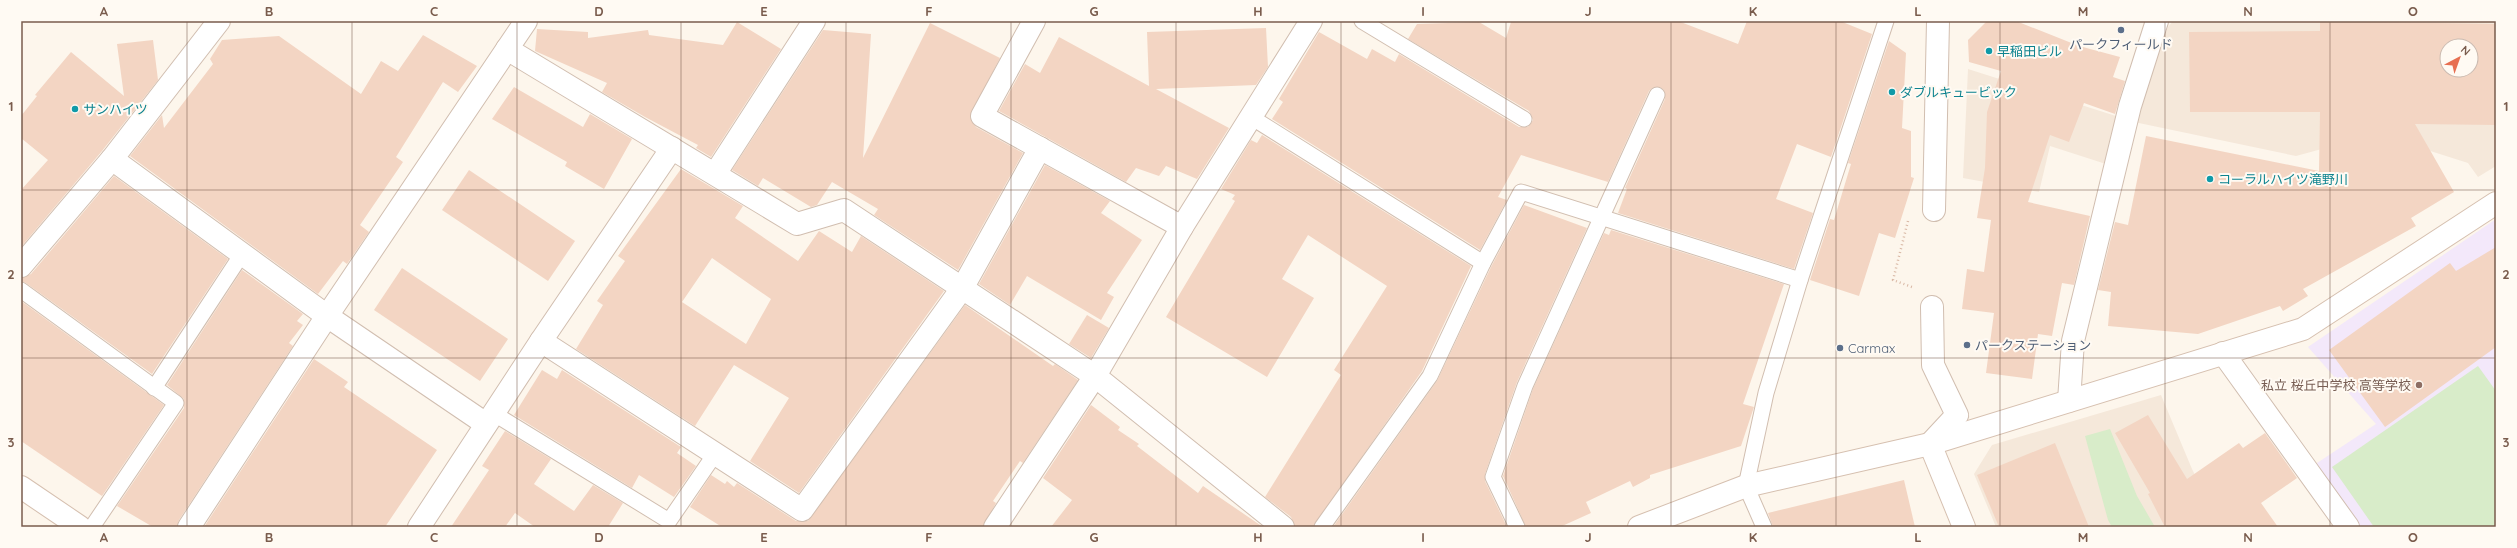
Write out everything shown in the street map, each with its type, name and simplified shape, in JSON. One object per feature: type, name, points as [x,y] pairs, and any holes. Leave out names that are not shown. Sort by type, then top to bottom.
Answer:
[{"type":"street","points":[[21,266],[112,159],[219,21]]},
{"type":"street","points":[[189,527],[327,316],[526,21]]},
{"type":"street","points":[[715,174],[814,21]]},
{"type":"street","points":[[1034,21],[982,116],[1182,227]]},
{"type":"street","points":[[995,527],[1095,376],[1182,227],[1311,21]]},
{"type":"street","points":[[1934,210],[1938,21]]},
{"type":"street","points":[[2069,401],[2073,341],[2130,106],[2157,21]]},
{"type":"street","points":[[507,49],[797,224],[844,210],[963,287],[1095,376],[1284,527]]},
{"type":"street","points":[[419,527],[540,341],[672,148]]},
{"type":"street","points":[[540,341],[802,510],[963,287],[1040,148]]},
{"type":"street","points":[[112,159],[327,316],[490,418]]},
{"type":"street","points":[[1639,527],[1746,486],[1930,444],[2303,329],[2496,203]]},
{"type":"street","points":[[1930,444],[1957,416],[1933,365],[1932,307]]},
{"type":"street","points":[[2223,353],[2348,527]]},
{"type":"street","points":[[1930,444],[1964,527]]},
{"type":"street","points":[[21,488],[80,527]]},
{"type":"lane","points":[[1362,21],[1524,119]]},
{"type":"lane","points":[[1764,527],[1746,486],[1766,393],[1800,280],[1886,21]]},
{"type":"lane","points":[[1517,527],[1493,477],[1525,386],[1657,95]]},
{"type":"lane","points":[[1251,117],[1483,263]]},
{"type":"lane","points":[[1322,527],[1430,376],[1483,263],[1521,192],[1800,280]]},
{"type":"lane","points":[[154,388],[242,254]]},
{"type":"lane","points":[[21,290],[176,403],[92,527]]},
{"type":"lane","points":[[490,418],[669,521],[715,454]]},
{"type":"path","points":[[1932,307],[1911,286],[1893,280],[1909,218],[1934,210]]},
{"type":"shaded area","points":[[2173,21],[2496,21],[2496,166],[2478,177],[2468,163],[2377,134],[2296,156],[2134,122],[2168,27]]},
{"type":"shaded area","points":[[1968,69],[2119,117],[2109,165],[2050,146],[2039,192],[1963,178]]},
{"type":"shaded area","name":"私立 桜丘中学校 高等学校","points":[[2496,219],[2496,527],[2356,527],[2314,465],[2376,424],[2308,347]]},
{"type":"shaded area","points":[[2161,395],[2192,469],[2221,527],[1996,527],[1974,474],[1992,445]]},
{"type":"green space","points":[[2478,366],[2496,391],[2496,527],[2374,527],[2332,467]]},
{"type":"green space","points":[[2110,429],[2137,496],[2155,527],[2112,527],[2108,520],[2085,436]]},
{"type":"building","points":[[1678,21],[1738,44],[1747,21],[1840,21],[1872,34],[1831,157],[1797,144],[1776,199],[1813,213],[1794,269],[1618,213],[1627,189],[1625,188],[1665,99],[1664,90],[1660,87],[1652,88],[1649,91],[1608,182],[1521,155],[1498,197],[1507,200],[1480,250],[1272,119],[1283,102],[1279,99],[1319,32],[1367,59],[1372,49],[1395,62],[1399,54],[1519,127],[1528,127],[1533,120],[1529,111],[1408,39],[1417,24],[1479,22],[1506,38],[1511,22]]},
{"type":"building","points":[[1987,21],[2016,21],[2079,46],[2120,57],[2113,77],[2125,81],[2115,114],[2084,103],[2069,142],[2050,135],[2028,202],[2090,216],[2074,285],[2062,283],[2052,336],[2038,334],[2032,379],[1986,373],[1994,313],[1962,309],[1967,269],[1984,272],[1991,220],[1977,218],[1985,168],[1987,112],[2001,71],[1969,62],[1968,40]]},
{"type":"building","points":[[2320,21],[2496,24],[2496,125],[2415,124],[2454,192],[2411,218],[2416,226],[2303,289],[2308,296],[2283,311],[2280,306],[2198,334],[2108,326],[2111,292],[2098,290],[2115,222],[2128,225],[2146,136],[2319,171],[2320,112],[2190,112],[2189,32],[2320,31]]},
{"type":"building","points":[[737,22],[781,49],[711,157],[696,148],[698,145],[602,92],[607,83],[535,51],[537,29],[588,32],[588,38],[648,30],[649,35],[723,45]]},
{"type":"building","points":[[930,23],[1000,58],[970,117],[976,127],[1023,153],[958,270],[874,215],[878,209],[832,182],[817,205],[811,207],[763,178],[758,186],[732,170],[823,30],[871,34],[863,158]]},
{"type":"building","points":[[1266,28],[1268,67],[1256,85],[1156,89],[1229,128],[1197,179],[1166,166],[1159,176],[1136,168],[1126,182],[999,111],[1025,64],[1040,73],[1059,37],[1149,86],[1147,32]]},
{"type":"building","points":[[423,35],[477,66],[458,92],[443,82],[396,157],[403,162],[360,225],[369,232],[347,264],[343,261],[318,294],[130,156],[162,115],[164,128],[213,64],[210,59],[222,40],[279,36],[361,94],[381,61],[398,71]]},
{"type":"building","points":[[153,40],[158,80],[102,151],[21,247],[21,190],[48,160],[21,138],[21,116],[37,96],[35,95],[71,52],[124,96],[117,44]]},
{"type":"building","points":[[1889,41],[1906,53],[1902,128],[1911,131],[1911,177],[1914,178],[1895,238],[1879,233],[1859,296],[1810,280],[1830,219],[1834,220],[1851,164],[1848,163]]},
{"type":"building","points":[[514,87],[583,127],[590,114],[632,139],[604,189],[565,166],[567,162],[492,119]]},
{"type":"building","points":[[1262,135],[1471,266],[1422,371],[1313,527],[1295,527],[1291,517],[1265,497],[1341,375],[1334,370],[1387,286],[1308,235],[1282,279],[1314,298],[1267,377],[1166,317],[1235,201],[1232,199],[1235,195],[1221,189],[1251,140],[1257,143]]},
{"type":"building","points":[[1045,165],[1110,201],[1101,213],[1142,240],[1107,293],[1114,297],[1101,320],[1027,276],[1010,305],[979,284]]},
{"type":"building","points":[[681,169],[743,206],[735,218],[798,261],[819,231],[852,252],[861,236],[944,291],[799,493],[750,461],[789,398],[734,365],[695,426],[576,349],[603,305],[597,301],[625,261],[618,256]],"holes":[[[712,258],[771,299],[746,344],[682,302]]]},
{"type":"building","points":[[469,170],[575,241],[548,281],[442,210]]},
{"type":"building","points":[[114,176],[228,259],[152,374],[26,283],[21,281],[21,278],[31,274]]},
{"type":"building","points":[[1524,205],[1587,228],[1517,382],[1485,474],[1485,481],[1507,527],[1333,527],[1437,381],[1491,267]]},
{"type":"building","points":[[1611,230],[1784,284],[1743,404],[1754,407],[1741,446],[1650,475],[1650,478],[1633,487],[1630,481],[1586,502],[1591,513],[1560,527],[1526,527],[1503,476],[1533,389],[1604,233],[1609,235]]},
{"type":"building","points":[[2496,247],[2496,347],[2385,427],[2329,350],[2450,263],[2456,271]]},
{"type":"building","points":[[402,268],[508,339],[480,381],[374,310]]},
{"type":"building","points":[[242,270],[303,314],[297,321],[303,325],[289,343],[293,346],[179,520],[177,527],[153,527],[117,506],[184,408],[184,399],[167,385]]},
{"type":"building","points":[[21,301],[164,405],[102,496],[21,441]]},
{"type":"building","points":[[965,305],[1053,366],[1055,364],[1078,380],[1023,463],[1020,461],[993,501],[996,503],[983,527],[722,527],[690,507],[711,475],[725,484],[727,481],[734,487],[737,483],[796,521],[808,521]]},
{"type":"building","points":[[1087,315],[1109,328],[1091,358],[1069,344]]},
{"type":"building","points":[[314,359],[348,382],[344,387],[437,450],[385,527],[204,527]]},
{"type":"building","points":[[542,370],[557,379],[562,370],[681,447],[677,453],[696,466],[674,497],[639,475],[632,488],[514,415]]},
{"type":"building","points":[[1091,405],[1120,427],[1118,430],[1139,444],[1137,446],[1198,493],[1203,486],[1263,527],[1051,527],[1072,500],[1043,478]]},
{"type":"building","points":[[2148,415],[2187,479],[2239,443],[2243,448],[2265,433],[2297,478],[2261,503],[2278,527],[2165,527],[2148,494],[2150,493],[2115,433]]},
{"type":"building","points":[[505,431],[551,459],[534,484],[574,511],[593,485],[623,503],[608,527],[535,527],[515,513],[505,527],[451,527],[489,470],[482,466]]},
{"type":"building","points":[[2055,443],[2089,527],[1999,527],[1977,475]]},
{"type":"building","points":[[1904,480],[1915,527],[1773,527],[1768,513]]},
{"type":"place","name":"パークフィールド","points":[[2121,30]]},
{"type":"place","name":"早稲田ビル","points":[[1989,51]]},
{"type":"place","name":"ダブルキュービック","points":[[1892,92]]},
{"type":"place","name":"サンハイツ","points":[[75,109]]},
{"type":"place","name":"コーラルハイツ滝野川","points":[[2210,179]]},
{"type":"place","name":"パークステーション","points":[[1967,345]]},
{"type":"place","name":"Carmax","points":[[1840,348]]},
{"type":"place","name":"私立 桜丘中学校 高等学校","points":[[2419,385]]}]
